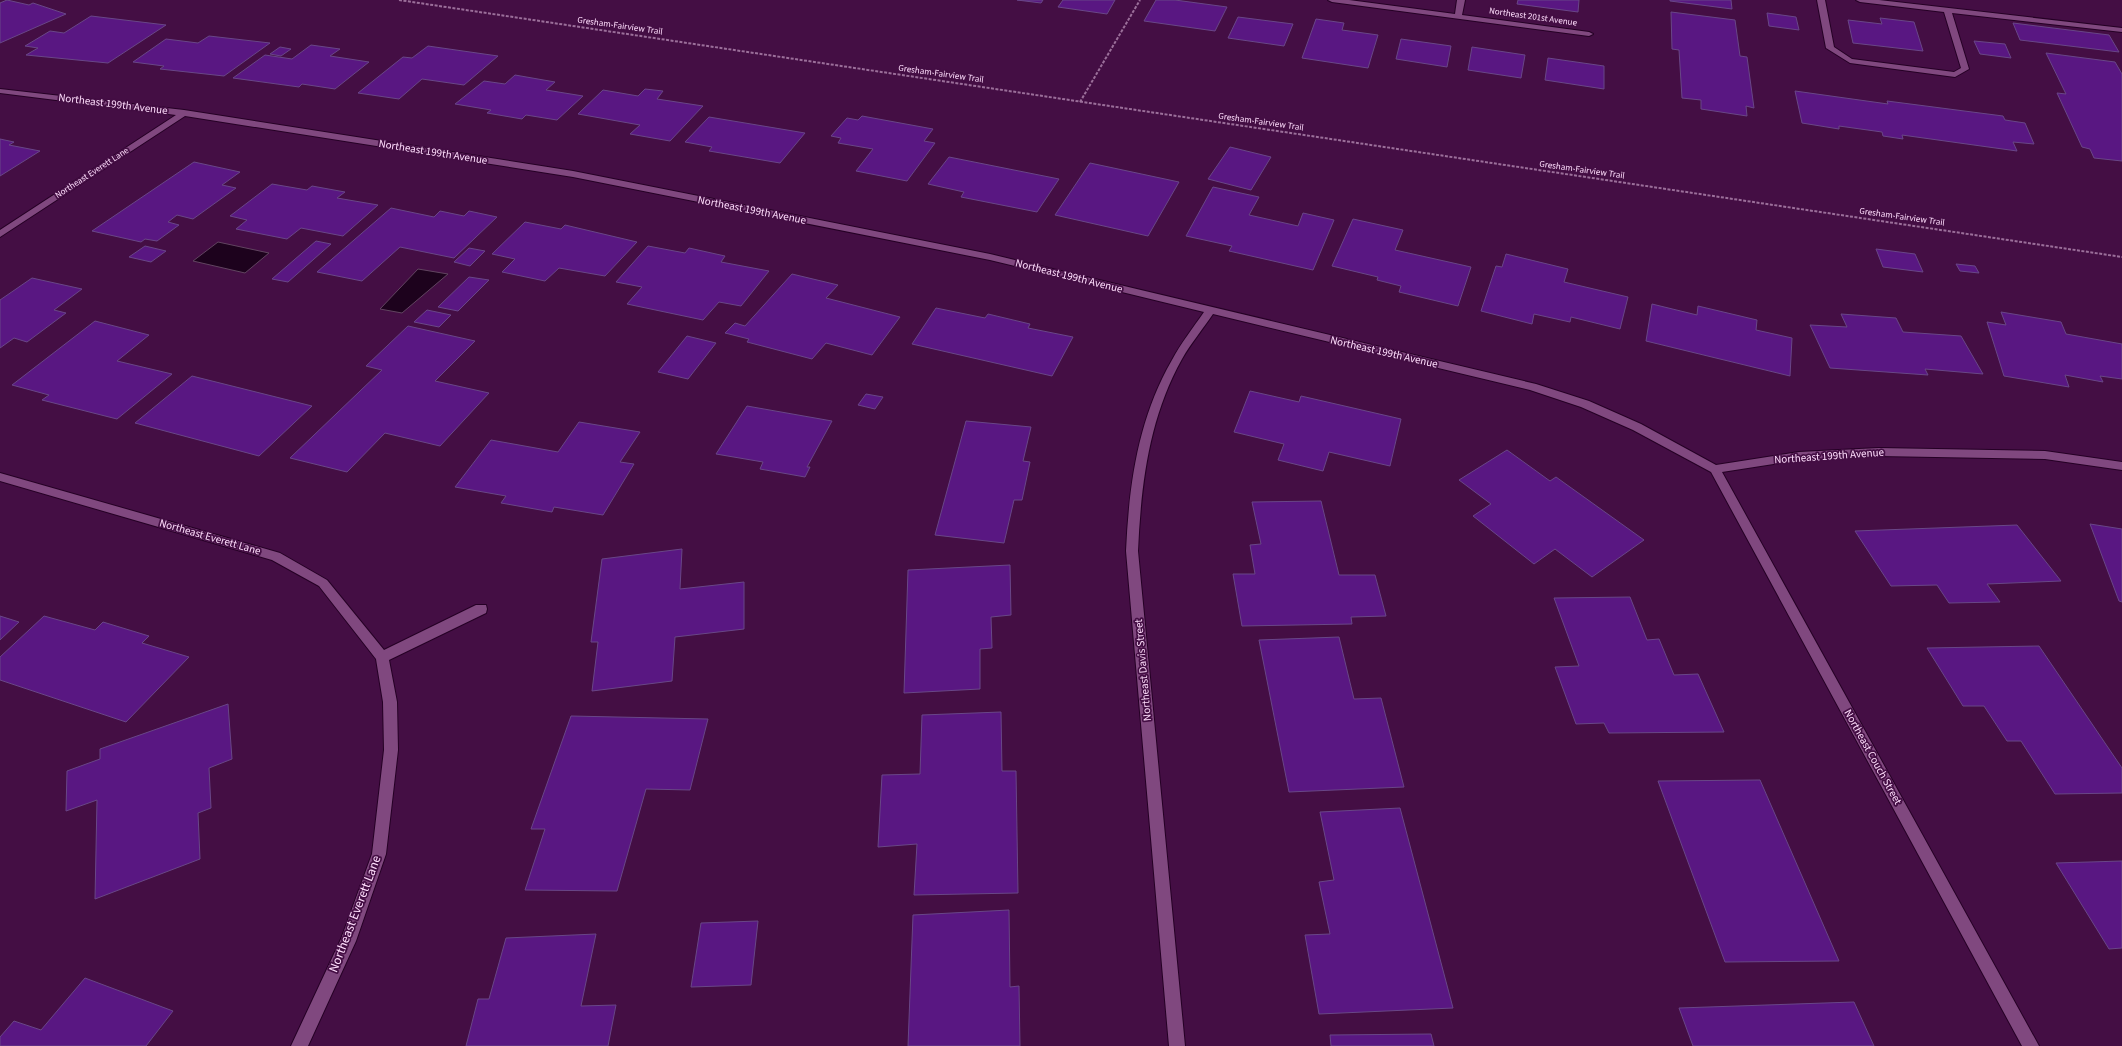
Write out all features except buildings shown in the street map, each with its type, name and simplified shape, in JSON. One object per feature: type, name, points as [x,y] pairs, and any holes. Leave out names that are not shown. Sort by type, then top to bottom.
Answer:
[{"type":"street","name":"Northeast 201st Avenue","points":[[1332,0],[1589,34]]},
{"type":"street","points":[[1458,16],[1461,0]]},
{"type":"street","points":[[1821,0],[1830,48],[1850,61],[1955,75],[1965,69],[1947,10]]},
{"type":"street","points":[[1860,0],[2122,30]]},
{"type":"street","name":"Northeast 199th Avenue","points":[[0,91],[184,112],[573,174],[990,257],[1210,311],[1532,386],[1598,410],[1637,427],[1715,469],[1798,456],[1879,452],[2045,455],[2122,466]]},
{"type":"street","name":"Northeast Everett Lane","points":[[0,234],[184,112]]},
{"type":"street","name":"Northeast Davis Street","points":[[1177,1046],[1132,551],[1134,498],[1142,449],[1156,405],[1174,366],[1210,311]]},
{"type":"street","name":"Northeast Couch Street","points":[[1715,469],[2031,1046]]},
{"type":"street","name":"Northeast Everett Lane","points":[[0,477],[276,556],[323,583],[382,657],[390,702],[391,750],[379,854],[348,941],[299,1046]]},
{"type":"street","points":[[382,657],[481,609]]},
{"type":"path","name":"Gresham-Fairview Trail","points":[[399,0],[2122,257]]},
{"type":"path","points":[[1080,102],[1140,0]]},
{"type":"shaded area","points":[[218,242],[269,253],[245,273],[193,261]]},
{"type":"shaded area","points":[[418,269],[448,274],[402,313],[380,309]]}]
